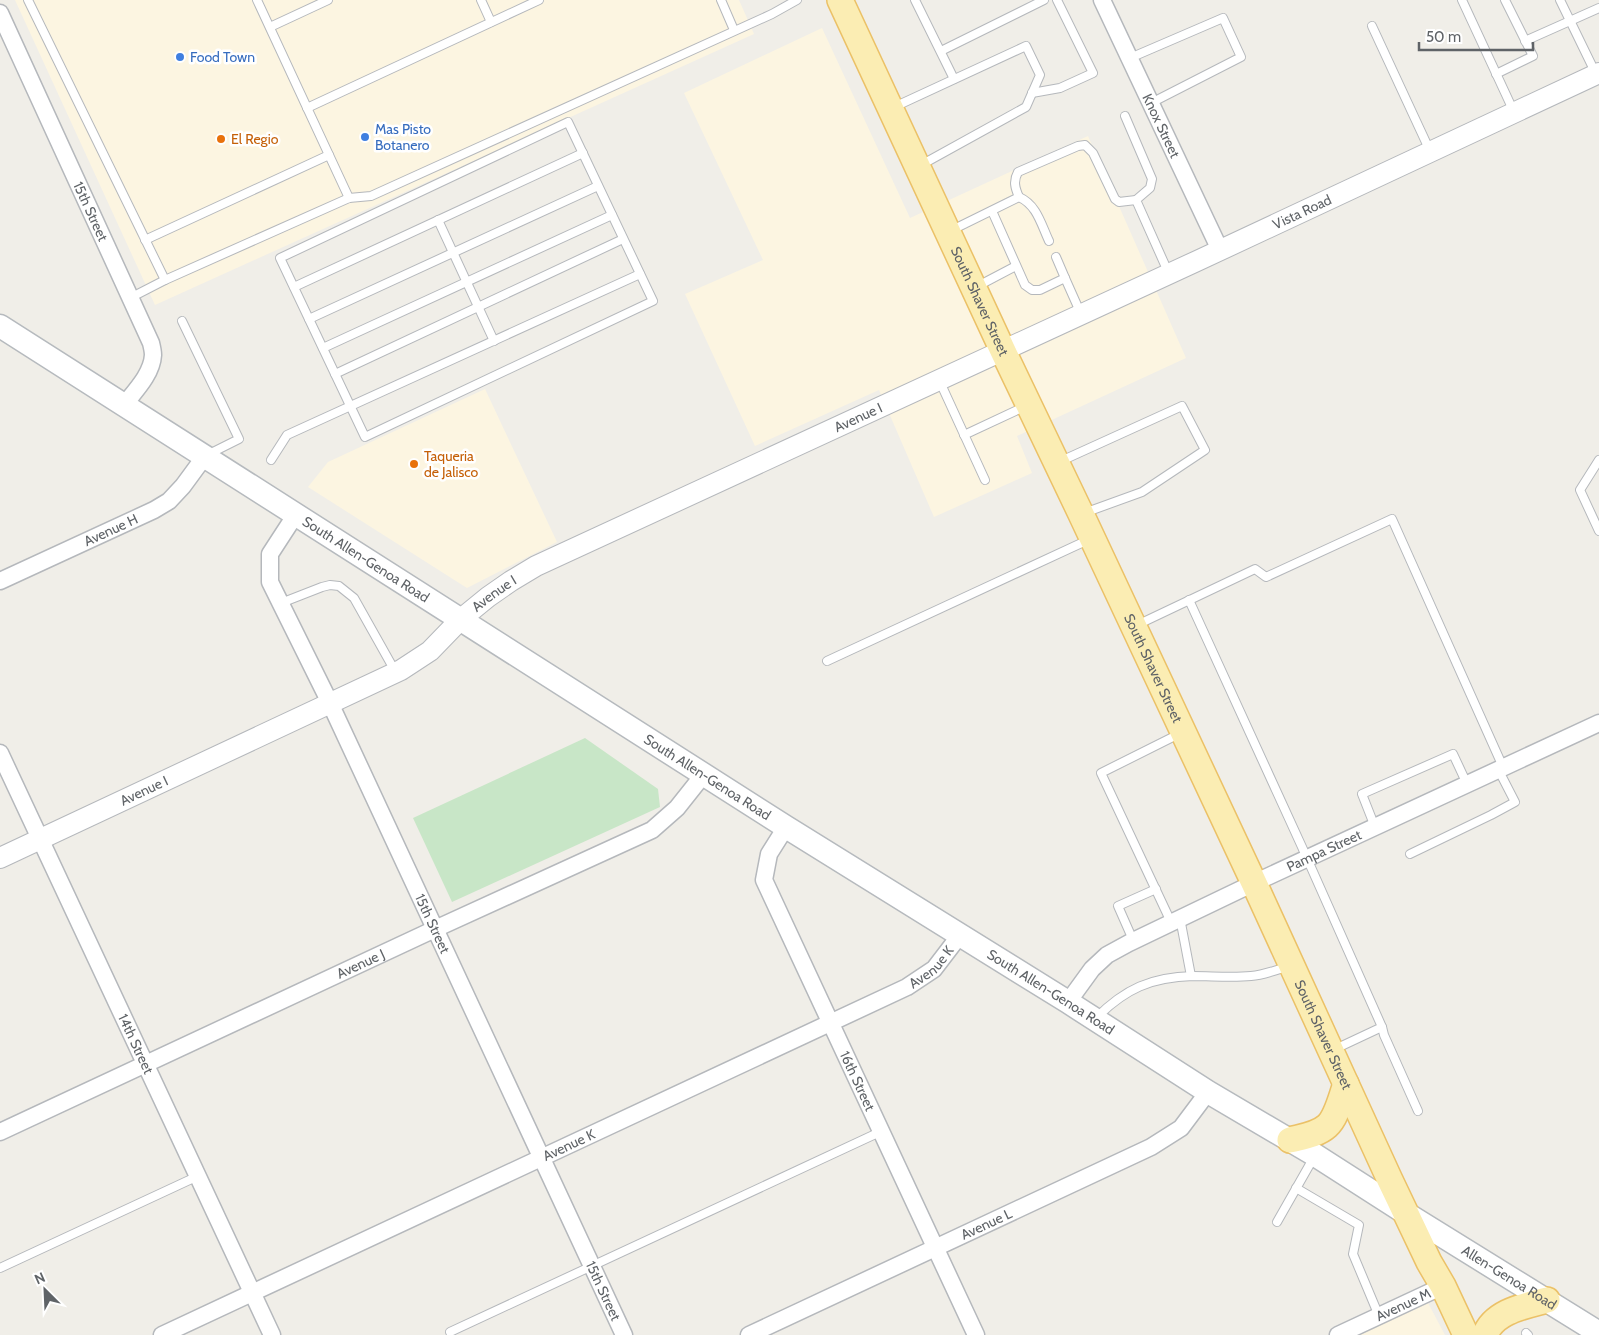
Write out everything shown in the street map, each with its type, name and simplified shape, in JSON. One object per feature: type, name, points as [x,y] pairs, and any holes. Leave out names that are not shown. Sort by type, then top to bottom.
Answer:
[{"type":"main road","name":"South Shaver Street","points":[[840,0],[1028,405],[1254,883],[1346,1084],[1413,1218],[1429,1262],[1468,1334]]},
{"type":"main road","name":"South Allen-Genoa Road","points":[[0,326],[786,827],[1068,1002],[1208,1092],[1315,1155],[1413,1218]]},
{"type":"main road","points":[[1290,1140],[1314,1133],[1327,1126],[1334,1116],[1346,1084]]},
{"type":"main road","name":"Allen-Genoa Road","points":[[1413,1218],[1599,1332]]},
{"type":"main road","points":[[1468,1334],[1487,1331],[1499,1317],[1510,1310],[1547,1300]]},
{"type":"street","name":"Knox Street","points":[[1102,0],[1220,250]]},
{"type":"street","name":"15th Street","points":[[0,13],[151,343],[153,356],[143,380],[124,405]]},
{"type":"street","name":"Vista Road","points":[[1003,351],[1598,73]]},
{"type":"street","name":"Avenue I","points":[[0,858],[396,672],[430,651],[461,619],[488,597],[536,566],[1003,351]]},
{"type":"street","name":"Avenue H","points":[[0,581],[154,510],[169,501],[183,486],[205,456]]},
{"type":"street","name":"15th Street","points":[[296,514],[270,554],[270,582],[330,703],[624,1335]]},
{"type":"street","name":"Pampa Street","points":[[1068,1002],[1092,969],[1107,955],[1133,940],[1599,723]]},
{"type":"street","name":"14th Street","points":[[0,753],[272,1335]]},
{"type":"street","name":"Avenue J","points":[[0,1132],[652,830],[677,808],[704,774]]},
{"type":"street","name":"16th Street","points":[[786,827],[769,854],[764,880],[976,1335]]},
{"type":"street","name":"Avenue K","points":[[162,1335],[907,987],[934,969],[960,935]]},
{"type":"street","name":"Avenue L","points":[[749,1335],[1151,1146],[1181,1128],[1208,1092]]},
{"type":"street","name":"Avenue M","points":[[1338,1335],[1443,1286]]},
{"type":"lane","points":[[28,0],[165,280]]},
{"type":"lane","points":[[257,0],[349,198]]},
{"type":"lane","points":[[270,27],[328,0]]},
{"type":"lane","points":[[481,0],[491,22]]},
{"type":"lane","points":[[307,108],[538,0]]},
{"type":"lane","points":[[721,0],[734,30]]},
{"type":"lane","points":[[130,298],[165,280],[349,198],[371,196],[798,0]]},
{"type":"lane","points":[[915,0],[954,79]]},
{"type":"lane","points":[[941,51],[1044,0]]},
{"type":"lane","points":[[1032,93],[1060,88],[1093,73],[1057,0]]},
{"type":"lane","points":[[1462,0],[1514,112]]},
{"type":"lane","points":[[1496,74],[1533,56],[1505,0]]},
{"type":"lane","points":[[1560,0],[1598,73]]},
{"type":"lane","points":[[1525,41],[1599,8]]},
{"type":"lane","points":[[1130,58],[1223,18],[1241,57],[1151,103]]},
{"type":"lane","points":[[1372,26],[1430,151]]},
{"type":"lane","points":[[890,108],[1026,46],[1040,75],[1026,107],[918,167]]},
{"type":"lane","points":[[1048,241],[1033,207],[1026,200],[1019,197],[1015,189],[1014,179],[1018,172],[1078,146],[1085,145],[1093,153],[1115,199],[1119,202],[1136,200],[1150,188],[1152,178],[1124,116]]},
{"type":"lane","points":[[568,122],[598,186],[653,301],[365,437],[280,258],[568,122]]},
{"type":"lane","points":[[294,287],[583,153]]},
{"type":"lane","points":[[145,240],[329,155]]},
{"type":"lane","points":[[309,319],[598,186]]},
{"type":"lane","points":[[948,232],[1019,197]]},
{"type":"lane","points":[[1136,200],[1169,274]]},
{"type":"lane","points":[[992,210],[1025,285],[1032,290],[1040,290],[1065,278]]},
{"type":"lane","points":[[323,348],[612,215]]},
{"type":"lane","points":[[438,220],[494,340]]},
{"type":"lane","points":[[336,374],[624,239]]},
{"type":"lane","points":[[1056,257],[1081,314]]},
{"type":"lane","points":[[974,288],[1016,266]]},
{"type":"lane","points":[[271,460],[287,436],[640,274]]},
{"type":"lane","points":[[182,321],[239,439],[205,456]]},
{"type":"lane","points":[[939,380],[985,480]]},
{"type":"lane","points":[[964,435],[1028,405]]},
{"type":"lane","points":[[1056,463],[1182,406],[1205,450],[1142,492],[1081,514]]},
{"type":"lane","points":[[1599,460],[1580,490],[1599,531]]},
{"type":"lane","points":[[1134,626],[1254,569],[1266,577],[1392,519],[1515,802],[1491,816],[1410,854]]},
{"type":"lane","points":[[828,661],[1092,538]]},
{"type":"lane","points":[[281,602],[322,587],[330,585],[339,586],[354,598],[396,672]]},
{"type":"lane","points":[[1189,600],[1307,858],[1418,1111]]},
{"type":"lane","points":[[1183,732],[1101,773],[1156,889],[1175,920],[1191,976]]},
{"type":"lane","points":[[1374,827],[1362,794],[1453,754],[1467,784]]},
{"type":"lane","points":[[1133,940],[1118,906],[1156,889]]},
{"type":"lane","points":[[1095,1019],[1108,1005],[1124,993],[1157,980],[1191,976],[1252,976],[1292,966]]},
{"type":"lane","points":[[1331,1051],[1382,1027]]},
{"type":"lane","points":[[450,1332],[882,1131]]},
{"type":"lane","points":[[1277,1222],[1315,1155]]},
{"type":"lane","points":[[0,1268],[198,1176]]},
{"type":"lane","points":[[1296,1188],[1359,1225],[1354,1254],[1379,1316]]},
{"type":"shaded area","points":[[15,0],[739,0],[754,34],[155,305]]},
{"type":"shaded area","points":[[822,28],[910,218],[1088,136],[1186,358],[1017,436],[1032,473],[934,517],[879,390],[755,446],[685,294],[763,260],[684,93]]},
{"type":"shaded area","points":[[485,389],[557,542],[467,588],[308,487],[328,462]]},
{"type":"shaded area","points":[[1427,1301],[1445,1335],[1356,1335]]},
{"type":"green space","points":[[585,738],[658,789],[660,807],[452,902],[413,818]]},
{"type":"place","name":"Food Town","points":[[180,57]]},
{"type":"place","name":"Mas Pisto Botanero","points":[[365,137]]},
{"type":"place","name":"El Regio","points":[[221,139]]},
{"type":"place","name":"Taqueria de Jalisco","points":[[414,464]]}]
